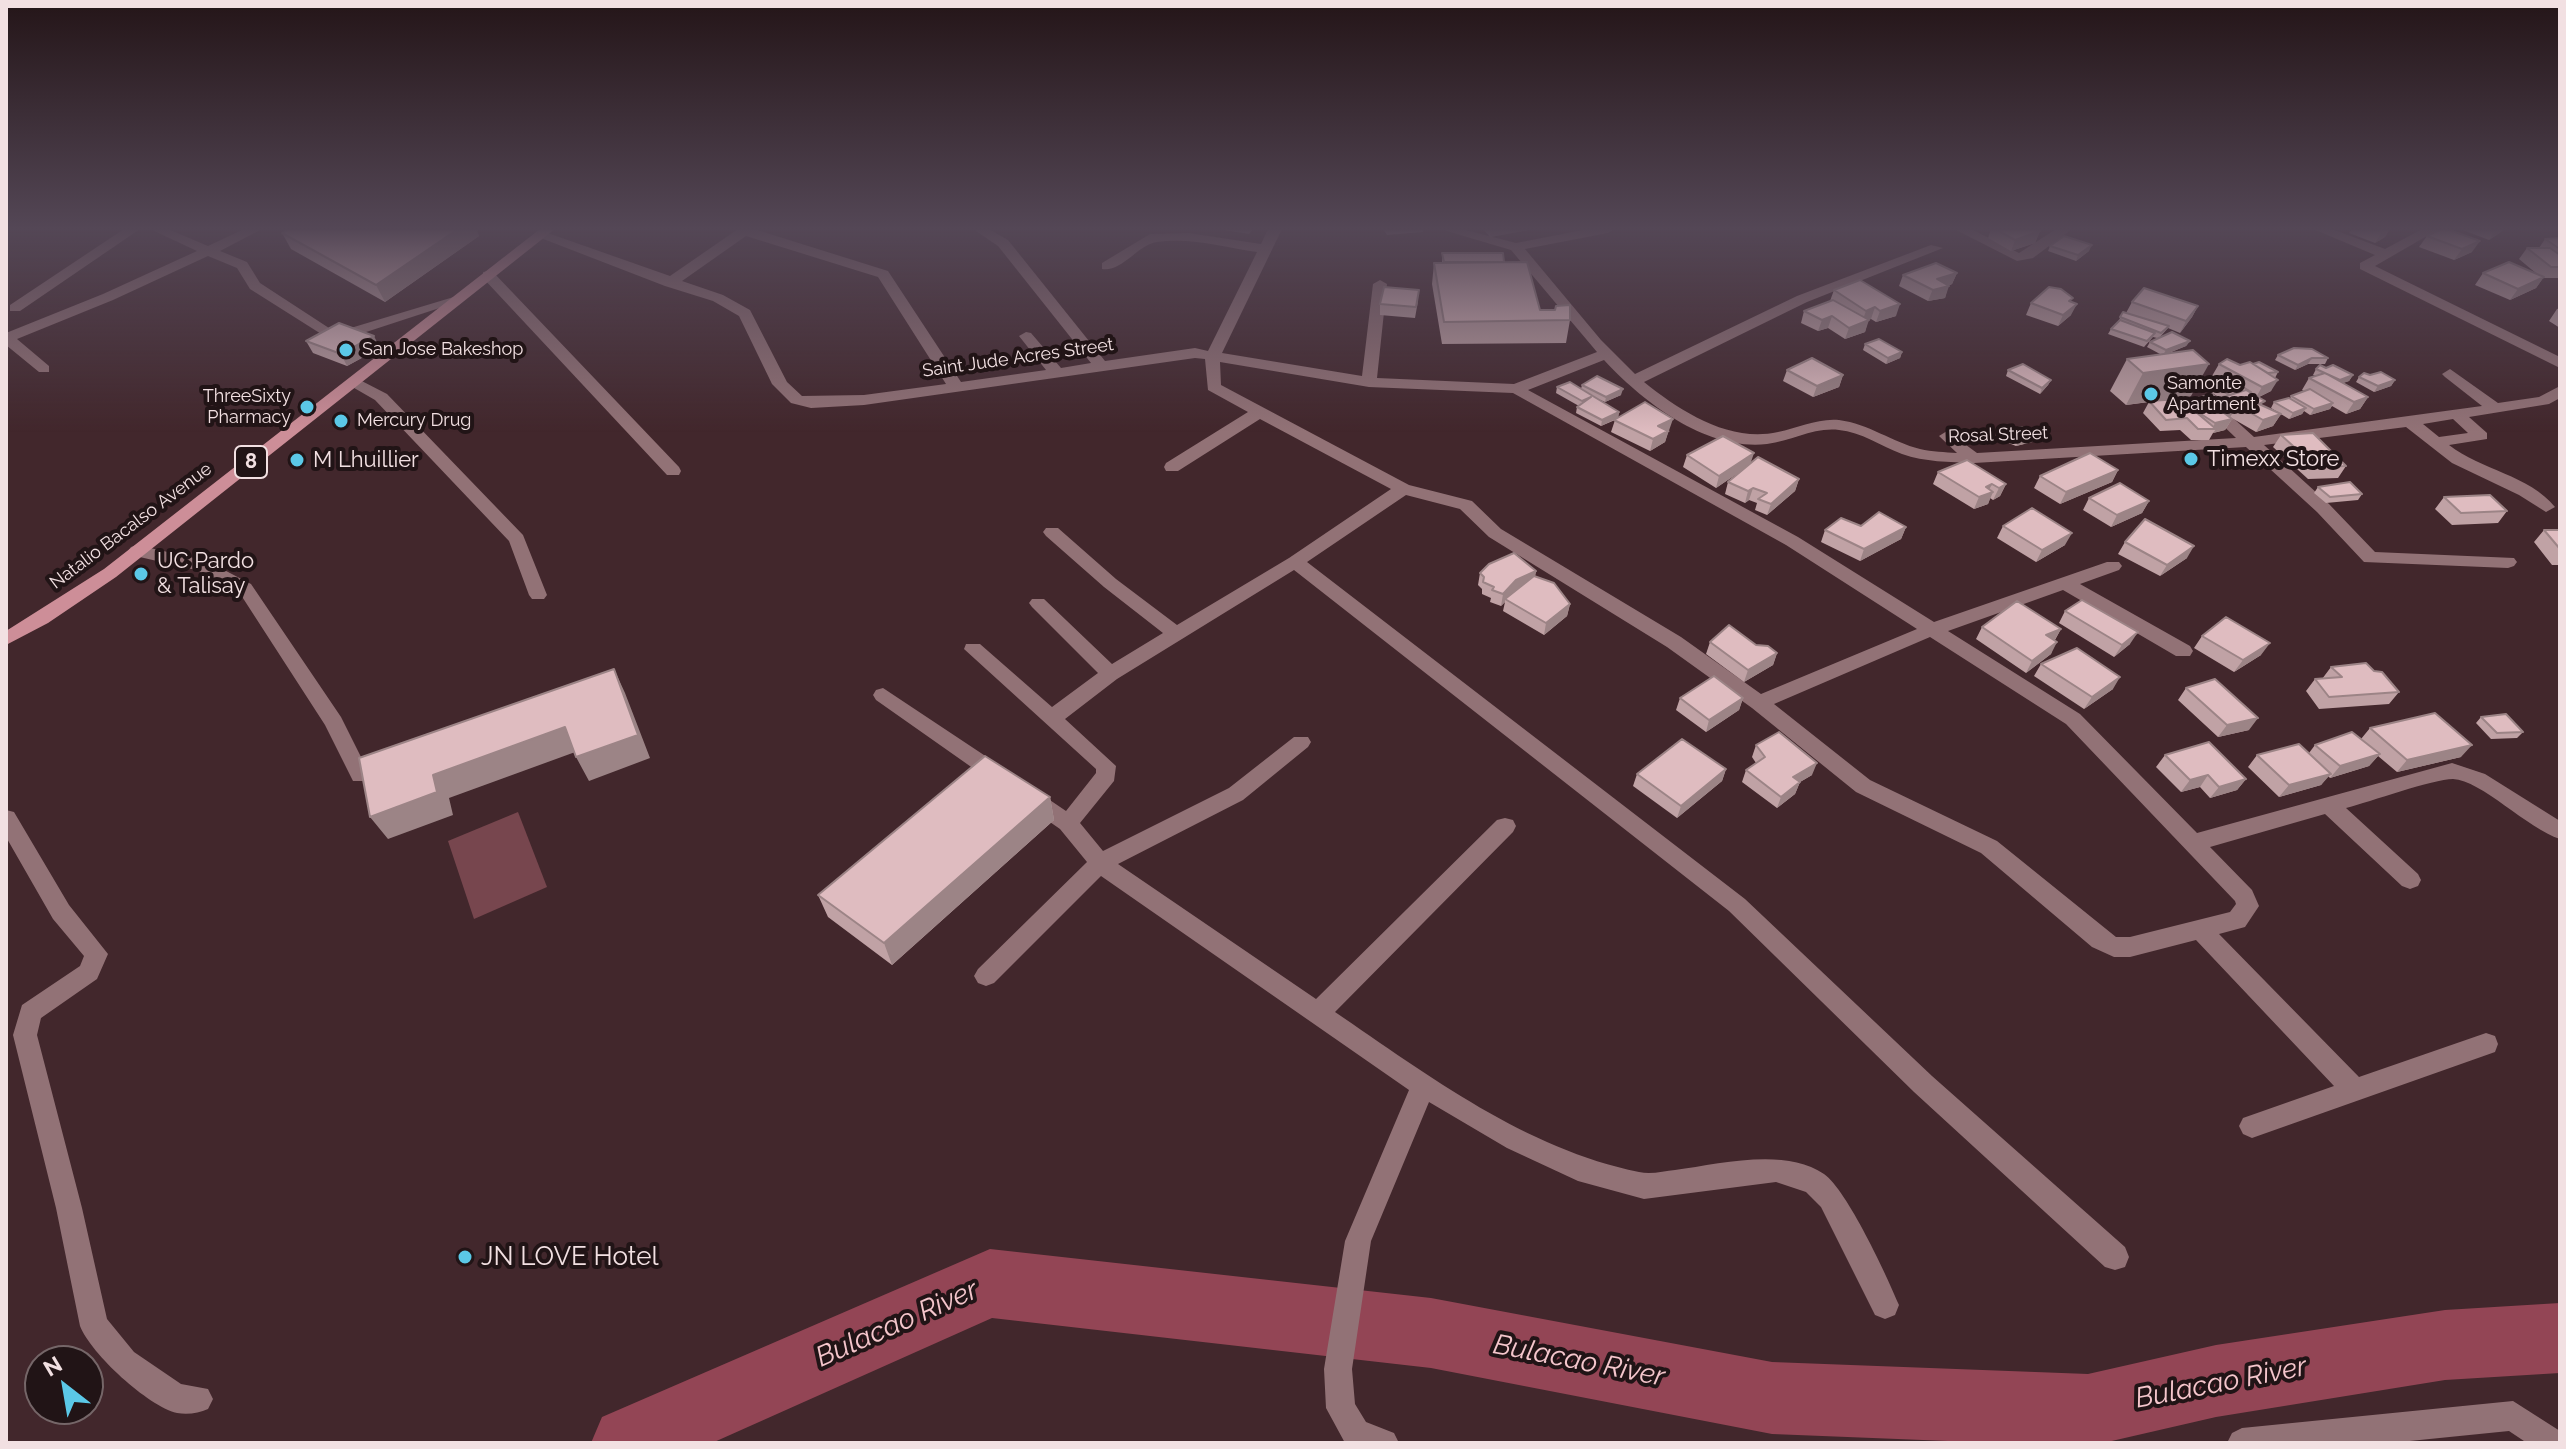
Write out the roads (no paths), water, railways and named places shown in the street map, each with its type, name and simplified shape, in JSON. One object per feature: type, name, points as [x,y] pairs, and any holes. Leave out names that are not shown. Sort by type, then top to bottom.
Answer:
[{"type":"main road","name":"Natalio Bacalso Avenue","points":[[6,639],[41,619],[137,551],[461,297]]},
{"type":"main road","name":"Natalio Bacalso Avenue","points":[[6,653],[41,619]]},
{"type":"street","points":[[15,308],[32,297]]},
{"type":"street","points":[[44,369],[7,338],[104,297]]},
{"type":"street","points":[[271,297],[326,333],[355,331],[457,300]]},
{"type":"street","points":[[508,297],[673,471]]},
{"type":"street","name":"Saint Jude Acres Street","points":[[714,297],[745,313],[780,384],[797,400],[811,403],[864,400],[957,388],[1195,353],[1369,382],[1516,389],[1606,354]]},
{"type":"street","points":[[898,297],[957,388]]},
{"type":"street","points":[[1046,297],[1102,367]]},
{"type":"street","points":[[1241,297],[1212,357],[1213,387],[1403,489],[1466,505],[1495,533],[1674,642],[1759,703],[1863,786],[1989,847],[2100,940],[2114,947],[2130,947],[2237,920],[2248,906],[2244,896],[2073,719],[1792,541],[1516,389]]},
{"type":"street","points":[[1369,382],[1379,297]]},
{"type":"street","name":"Rosal Street","points":[[1558,297],[1606,354],[1689,420],[1721,434],[1775,439],[1815,427],[1836,425],[1857,429],[1905,452],[1974,458],[2251,442],[2543,401],[2560,391]]},
{"type":"street","points":[[1635,380],[1808,297]]},
{"type":"street","points":[[2427,297],[2560,363]]},
{"type":"street","points":[[1026,336],[1057,373]]},
{"type":"street","points":[[2450,374],[2495,408]]},
{"type":"street","points":[[354,382],[381,397],[517,539],[538,595]]},
{"type":"street","points":[[2543,401],[2560,415]]},
{"type":"street","points":[[1172,467],[1260,412]]},
{"type":"street","points":[[2217,412],[2323,508],[2370,558],[2508,562]]},
{"type":"street","points":[[2435,442],[2481,436],[2456,414]]},
{"type":"street","points":[[2409,421],[2467,465],[2525,491],[2546,507]]},
{"type":"street","points":[[1947,436],[1974,458]]},
{"type":"street","points":[[1052,718],[1110,674],[1295,562],[1403,489]]},
{"type":"street","points":[[1052,532],[1110,583],[1176,633]]},
{"type":"street","points":[[137,551],[201,565],[245,588],[334,722],[360,775]]},
{"type":"street","points":[[1295,562],[1737,905],[1923,1084],[2115,1257]]},
{"type":"street","points":[[1759,703],[1933,629],[2113,566]]},
{"type":"street","points":[[2065,583],[2183,651]]},
{"type":"street","points":[[1038,603],[1110,674]]},
{"type":"street","points":[[973,649],[1106,766],[1107,771],[1068,823]]},
{"type":"street","points":[[883,695],[1068,823],[1100,863],[1316,1015],[1423,1086],[1516,1140],[1587,1172],[1644,1186],[1776,1170],[1814,1182],[1830,1198],[1885,1305]]},
{"type":"street","points":[[986,976],[1100,863],[1236,794],[1301,742]]},
{"type":"street","points":[[2192,843],[2452,771],[2465,772],[2543,824],[2560,831]]},
{"type":"street","points":[[2329,805],[2410,880]]},
{"type":"street","points":[[6,818],[61,912],[96,954],[89,972],[52,994],[30,1012],[25,1035],[69,1208],[94,1326],[124,1362],[177,1398],[198,1399]]},
{"type":"street","points":[[1316,1015],[1505,826]]},
{"type":"street","points":[[2201,930],[2355,1090]]},
{"type":"street","points":[[2252,1126],[2486,1044]]},
{"type":"street","points":[[1384,1443],[1356,1434],[1341,1408],[1338,1369],[1358,1241],[1423,1086]]},
{"type":"street","points":[[2242,1443],[2513,1416],[2552,1443]]},
{"type":"waterway","name":"Bulacao River","points":[[628,1443],[990,1283],[1431,1333],[1772,1398],[2088,1410],[2216,1381],[2445,1345],[2560,1338]]},
{"type":"place","name":"San Jose Bakeshop","points":[[346,350]]},
{"type":"place","name":"Samonte Apartment","points":[[2151,394]]},
{"type":"place","name":"ThreeSixty Pharmacy","points":[[307,407]]},
{"type":"place","name":"Mercury Drug","points":[[341,421]]},
{"type":"place","name":"Timexx Store","points":[[2191,459]]},
{"type":"place","name":"M Lhuillier","points":[[297,460]]},
{"type":"place","name":"UC Pardo & Talisay","points":[[141,574]]},
{"type":"place","name":"JN LOVE Hotel","points":[[465,1257]]}]
